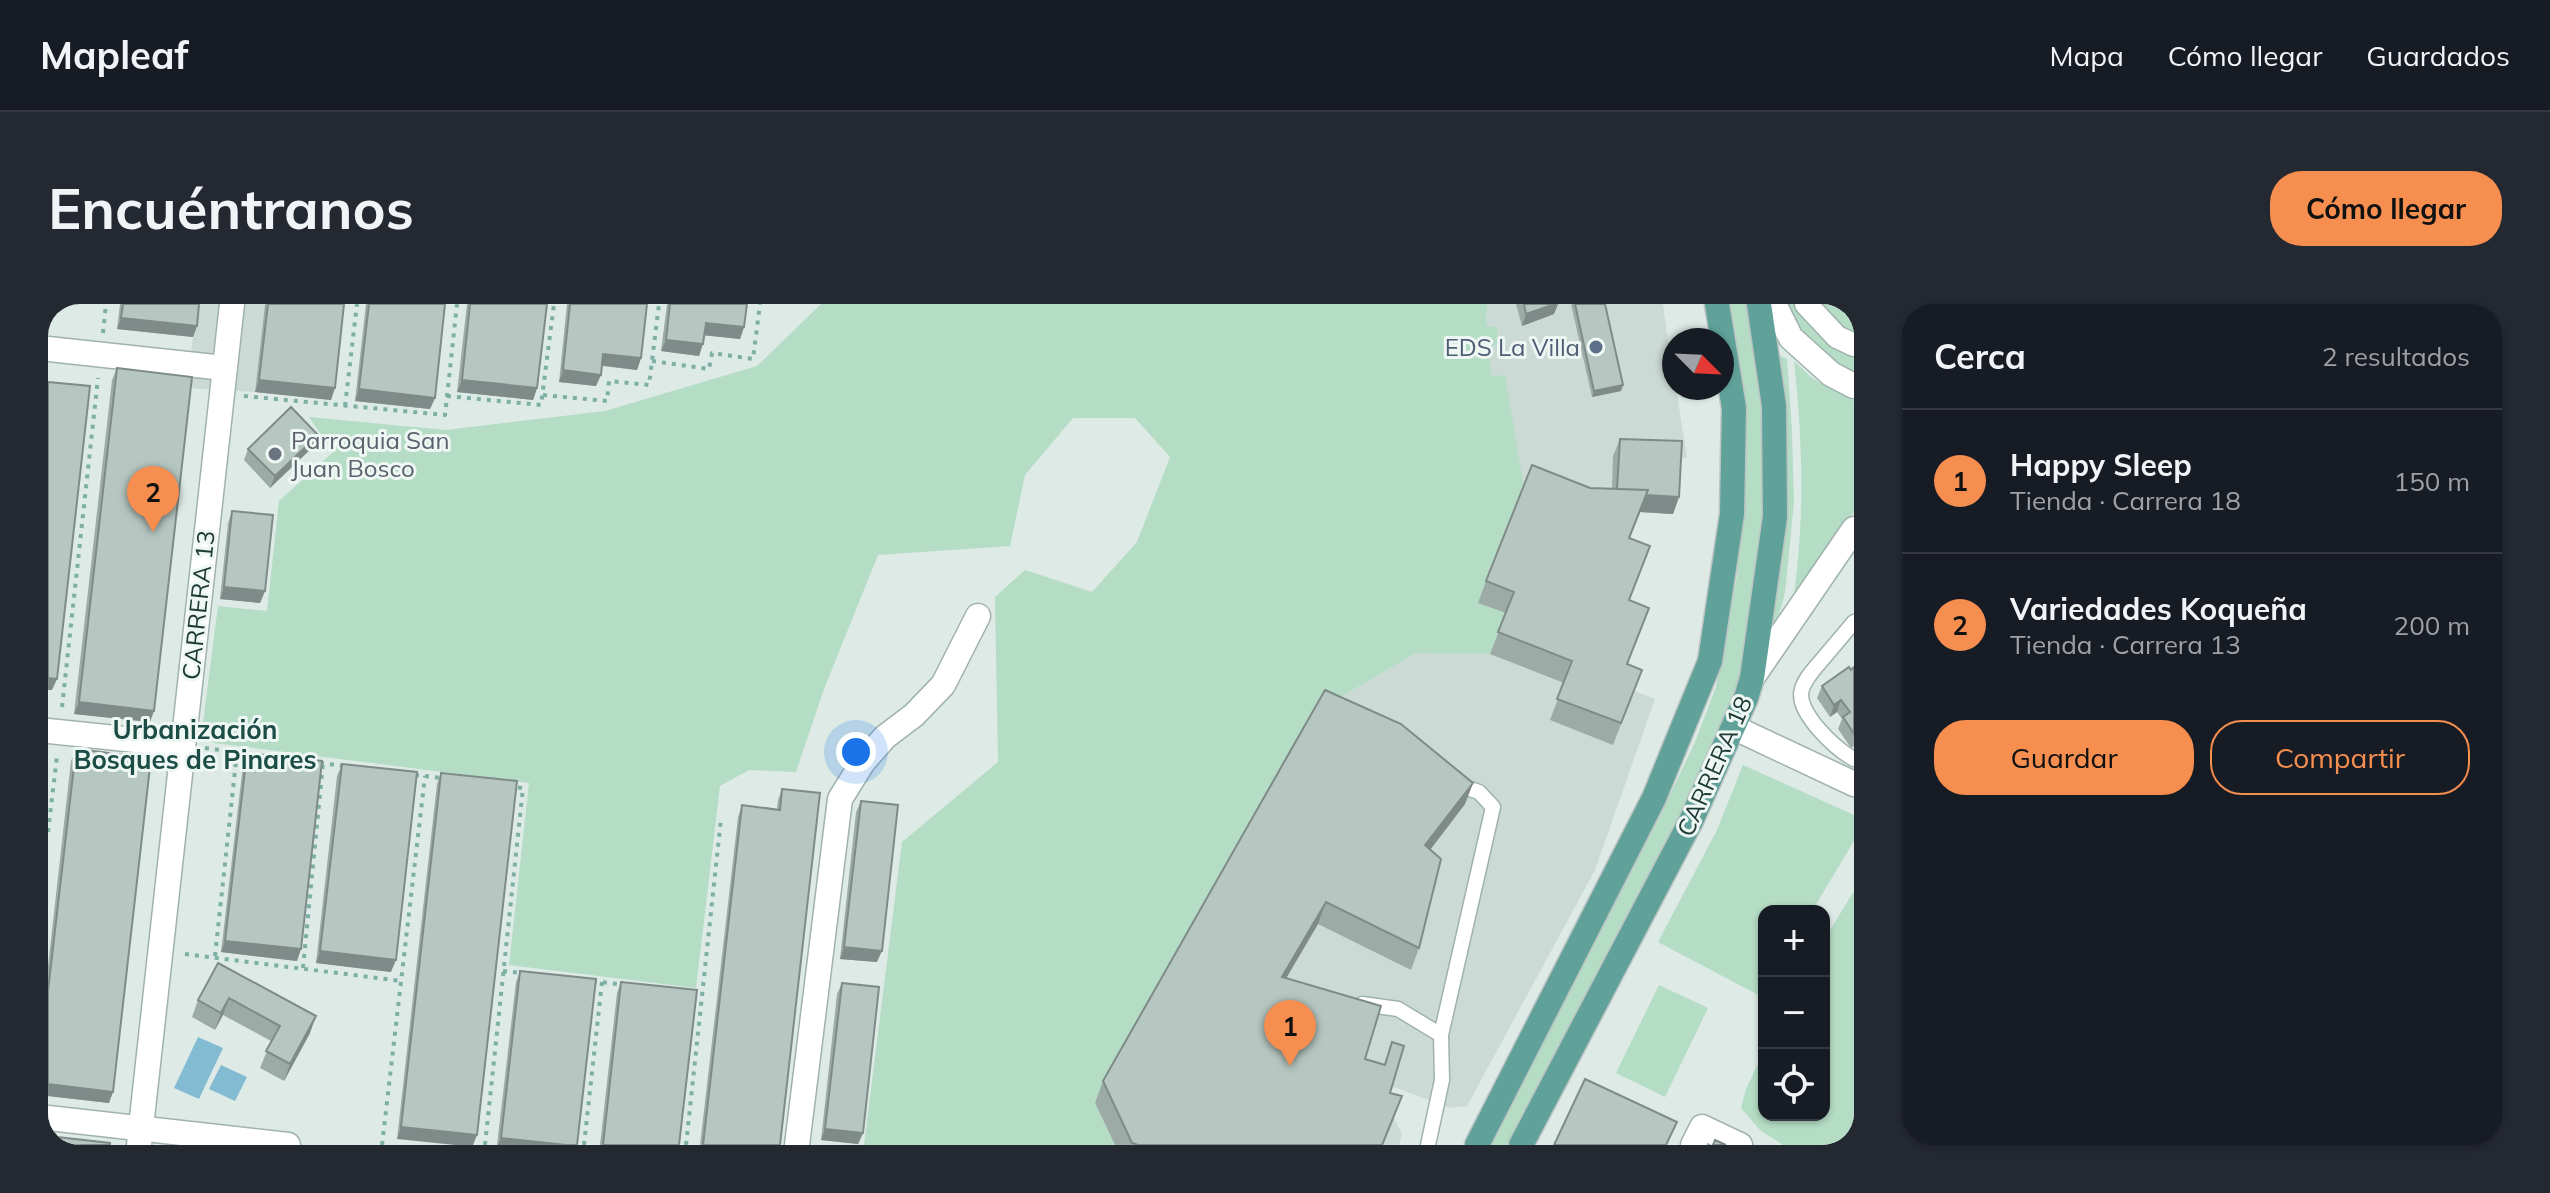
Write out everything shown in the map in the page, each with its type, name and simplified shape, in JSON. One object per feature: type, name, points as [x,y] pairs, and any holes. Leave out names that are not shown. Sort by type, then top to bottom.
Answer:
[{"type":"main road","name":"CARRERA 18","points":[[1477,1145],[1654,798],[1710,661],[1732,514],[1734,408],[1717,304]]},
{"type":"main road","name":"CARRERA 18","points":[[1521,1145],[1691,821],[1752,678],[1775,517],[1774,406],[1759,304]]},
{"type":"street","name":"CARRERA 13","points":[[140,1136],[232,304]]},
{"type":"street","points":[[1774,304],[1791,338],[1831,374],[1854,386]]},
{"type":"street","points":[[1806,304],[1837,337],[1854,345]]},
{"type":"street","points":[[48,349],[224,368]]},
{"type":"street","points":[[1752,678],[1854,529]]},
{"type":"street","points":[[797,1145],[840,799],[863,762],[885,737],[914,715],[943,685],[978,616]]},
{"type":"street","points":[[1733,727],[1854,784]]},
{"type":"street","points":[[54,731],[183,745]]},
{"type":"street","points":[[48,1118],[140,1136],[288,1145]]},
{"type":"street","points":[[1693,1145],[1702,1127],[1740,1145]]},
{"type":"lane","points":[[1854,622],[1809,673],[1800,695],[1804,711],[1819,730],[1854,759]]},
{"type":"lane","points":[[1428,1145],[1442,1080],[1441,1035],[1493,807],[1479,792],[1460,784],[1442,785]]},
{"type":"lane","points":[[1350,1003],[1398,1009],[1441,1035]]},
{"type":"path","points":[[48,832],[54,731],[106,304]]},
{"type":"path","points":[[345,406],[357,304]]},
{"type":"path","points":[[221,394],[445,415],[457,304]]},
{"type":"path","points":[[447,396],[541,405],[554,304]]},
{"type":"path","points":[[543,395],[607,401],[609,381],[649,385],[659,304]]},
{"type":"path","points":[[652,361],[709,369],[712,353],[753,359],[760,304]]},
{"type":"path","points":[[183,745],[266,756]]},
{"type":"path","points":[[215,957],[237,752]]},
{"type":"path","points":[[309,761],[352,767]]},
{"type":"path","points":[[302,968],[323,763]]},
{"type":"path","points":[[411,774],[453,780]]},
{"type":"path","points":[[382,1145],[425,776]]},
{"type":"path","points":[[485,1145],[523,788],[509,787]]},
{"type":"path","points":[[686,1145],[721,819]]},
{"type":"path","points":[[160,951],[401,981]]},
{"type":"path","points":[[503,971],[531,974]]},
{"type":"path","points":[[588,981],[630,986]]},
{"type":"path","points":[[584,1145],[602,982]]},
{"type":"shaded area","points":[[196,304],[265,304],[255,392],[188,388]]},
{"type":"shaded area","points":[[1487,304],[1663,304],[1666,328],[1662,328],[1662,400],[1678,400],[1687,458],[1676,458],[1673,514],[1640,512],[1621,559],[1642,568],[1621,621],[1641,629],[1619,685],[1655,699],[1595,870],[1467,1106],[1450,1108],[1391,1086],[1383,1114],[1394,1118],[1402,1134],[1399,1145],[1115,1145],[1317,711],[1416,653],[1478,603],[1505,375],[1492,377],[1488,345],[1499,345],[1486,327]]},
{"type":"green space","points":[[821,304],[1487,304],[1486,326],[1497,327],[1499,345],[1488,346],[1492,376],[1505,375],[1524,487],[1479,603],[1506,613],[1490,654],[1416,653],[1317,711],[1095,1103],[1115,1145],[864,1145],[902,842],[998,762],[995,597],[1025,570],[1092,592],[1137,542],[1170,457],[1135,418],[1073,418],[1025,475],[1010,546],[878,555],[824,689],[796,772],[749,770],[720,786],[696,988],[509,965],[529,783],[214,743],[202,731],[218,606],[267,611],[279,501],[333,452],[309,417],[446,430],[605,411],[757,366]]},
{"type":"green space","points":[[1729,304],[1750,304],[1758,353],[1766,458],[1760,580],[1736,694],[1677,825],[1507,1145],[1490,1145],[1660,816],[1695,742],[1716,687],[1737,576],[1746,458],[1745,407]]},
{"type":"green space","points":[[1774,304],[1854,304],[1854,386]]},
{"type":"green space","points":[[1776,354],[1787,359],[1794,502],[1785,593],[1778,619],[1769,627],[1780,559],[1781,525]]},
{"type":"green space","points":[[1794,361],[1812,378],[1854,401],[1854,512],[1793,602],[1801,482]]},
{"type":"green space","points":[[1743,765],[1854,815],[1854,841],[1816,905],[1758,905],[1758,995],[1658,942],[1717,830]]},
{"type":"green space","points":[[1854,891],[1854,1145],[1783,1145],[1760,1130],[1741,1108],[1758,1064],[1758,1121],[1830,1121],[1830,930]]},
{"type":"green space","points":[[1659,985],[1708,1008],[1665,1097],[1616,1073]]},
{"type":"water","points":[[198,1037],[223,1048],[199,1099],[174,1088]]},
{"type":"water","points":[[221,1065],[247,1077],[235,1101],[209,1089]]},
{"type":"building","points":[[123,304],[199,304],[197,326],[121,318]]},
{"type":"building","points":[[268,304],[344,304],[335,388],[259,380]]},
{"type":"building","points":[[369,304],[445,304],[435,398],[359,389]]},
{"type":"building","points":[[470,304],[547,304],[537,388],[462,380]]},
{"type":"building","points":[[570,304],[647,304],[641,358],[603,354],[601,375],[563,370]]},
{"type":"building","points":[[670,304],[747,304],[744,327],[706,323],[703,344],[666,340]]},
{"type":"building","points":[[1524,304],[1555,304],[1526,314]]},
{"type":"building","name":"EDS La Villa","points":[[1575,304],[1605,304],[1623,385],[1594,391]]},
{"type":"building","points":[[117,368],[192,377],[154,711],[79,702]]},
{"type":"building","points":[[48,382],[90,386],[57,679],[48,678]]},
{"type":"building","points":[[291,407],[318,435],[275,476],[248,449]]},
{"type":"building","points":[[1620,439],[1682,441],[1679,497],[1646,495],[1648,490],[1617,489]]},
{"type":"building","points":[[1532,465],[1590,488],[1648,490],[1629,538],[1650,546],[1629,600],[1649,608],[1627,664],[1642,670],[1621,723],[1557,699],[1572,661],[1498,632],[1514,592],[1486,581]]},
{"type":"building","points":[[232,511],[273,515],[265,591],[224,587]]},
{"type":"building","points":[[1849,667],[1851,670],[1854,667],[1854,734],[1843,717],[1850,712],[1841,700],[1834,705],[1822,686]]},
{"type":"building","points":[[1325,690],[1401,724],[1473,783],[1425,845],[1441,859],[1419,948],[1326,902],[1282,977],[1381,1006],[1365,1059],[1385,1065],[1392,1042],[1404,1046],[1390,1093],[1402,1096],[1382,1145],[1132,1143],[1103,1081]]},
{"type":"building","points":[[76,749],[151,758],[113,1092],[48,1084],[48,991]]},
{"type":"building","points":[[247,753],[322,761],[301,949],[225,941]]},
{"type":"building","points":[[342,764],[417,772],[396,960],[320,951]]},
{"type":"building","points":[[441,773],[517,781],[477,1135],[401,1127]]},
{"type":"building","points":[[782,789],[820,793],[780,1145],[703,1145],[742,805],[780,810]]},
{"type":"building","points":[[861,801],[898,805],[882,951],[844,947]]},
{"type":"building","points":[[218,963],[316,1016],[290,1064],[266,1051],[280,1026],[229,998],[221,1013],[198,1000]]},
{"type":"building","points":[[520,971],[596,979],[577,1145],[501,1138]]},
{"type":"building","points":[[621,982],[697,990],[679,1145],[603,1145]]},
{"type":"building","points":[[842,983],[879,987],[863,1133],[825,1129]]},
{"type":"building","points":[[1585,1079],[1677,1122],[1666,1145],[1554,1145]]},
{"type":"building","points":[[48,1136],[110,1143],[110,1145],[48,1145]]},
{"type":"place","name":"EDS La Villa","points":[[1596,347]]},
{"type":"place","name":"Parroquia San Juan Bosco","points":[[275,454]]},
{"type":"place","name":"Variedades Koqueña","points":[[153,532]]},
{"type":"place","name":"Happy Sleep","points":[[1290,1066]]},
{"type":"district","name":"Urbanización Bosques de Pinares","points":[[195,744]]}]
